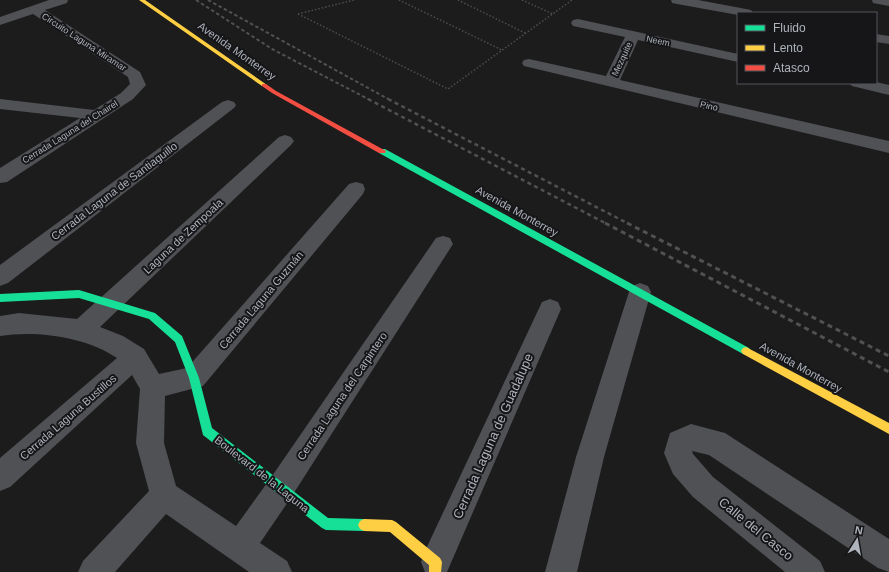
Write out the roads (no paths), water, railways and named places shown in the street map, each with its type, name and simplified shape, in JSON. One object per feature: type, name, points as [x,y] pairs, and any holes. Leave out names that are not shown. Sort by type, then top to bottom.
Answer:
[{"type":"street","points":[[34,10],[62,0]]},
{"type":"street","name":"Avenida Monterrey","points":[[142,0],[274,92],[889,429]]},
{"type":"street","points":[[677,0],[741,12]]},
{"type":"street","points":[[878,0],[889,2]]},
{"type":"street","name":"Circuito Laguna Miramar","points":[[0,21],[34,10],[135,75],[138,86]]},
{"type":"street","name":"Neem","points":[[578,23],[737,58]]},
{"type":"street","name":"Mezquite","points":[[611,83],[633,35]]},
{"type":"street","points":[[877,38],[889,40]]},
{"type":"street","name":"Pino","points":[[529,64],[889,147]]},
{"type":"street","points":[[862,84],[889,90]]},
{"type":"street","name":"Cerrada Laguna del Chairel","points":[[0,176],[127,96],[138,86]]},
{"type":"street","points":[[0,104],[96,115]]},
{"type":"street","name":"Cerrada Laguna de Santiaguillo","points":[[0,277],[228,105]]},
{"type":"street","name":"Laguna de Zempoala","points":[[81,330],[285,142]]},
{"type":"street","name":"Cerrada Laguna Guzmán","points":[[194,378],[356,189]]},
{"type":"street","name":"Cerrada Laguna del Carpintero","points":[[239,547],[280,489],[443,244]]},
{"type":"street","points":[[561,572],[590,457],[640,292]]},
{"type":"street","name":"Boulevard de la Laguna","points":[[0,298],[79,294],[152,316],[179,339],[194,378],[207,431],[326,524],[392,526],[435,567]]},
{"type":"street","name":"Cerrada Laguna de Guadalupe","points":[[435,567],[550,309]]},
{"type":"street","points":[[6,329],[81,330],[115,343],[135,357],[153,386],[150,443],[164,495],[276,572]]},
{"type":"street","name":"Cerrada Laguna Bustillos","points":[[0,477],[135,357]]},
{"type":"street","points":[[153,386],[194,378]]},
{"type":"street","name":"Calle del Casco","points":[[809,572],[703,487],[683,464],[678,453],[680,443],[691,437],[715,443],[726,449],[889,557]]},
{"type":"street","points":[[94,572],[164,495]]},
{"type":"railway","points":[[196,0],[272,49],[370,100]]},
{"type":"railway","points":[[208,0],[390,100]]},
{"type":"railway","points":[[368,99],[607,224]]},
{"type":"railway","points":[[388,99],[629,224]]},
{"type":"railway","points":[[605,223],[889,372]]},
{"type":"railway","points":[[627,223],[889,356]]}]
